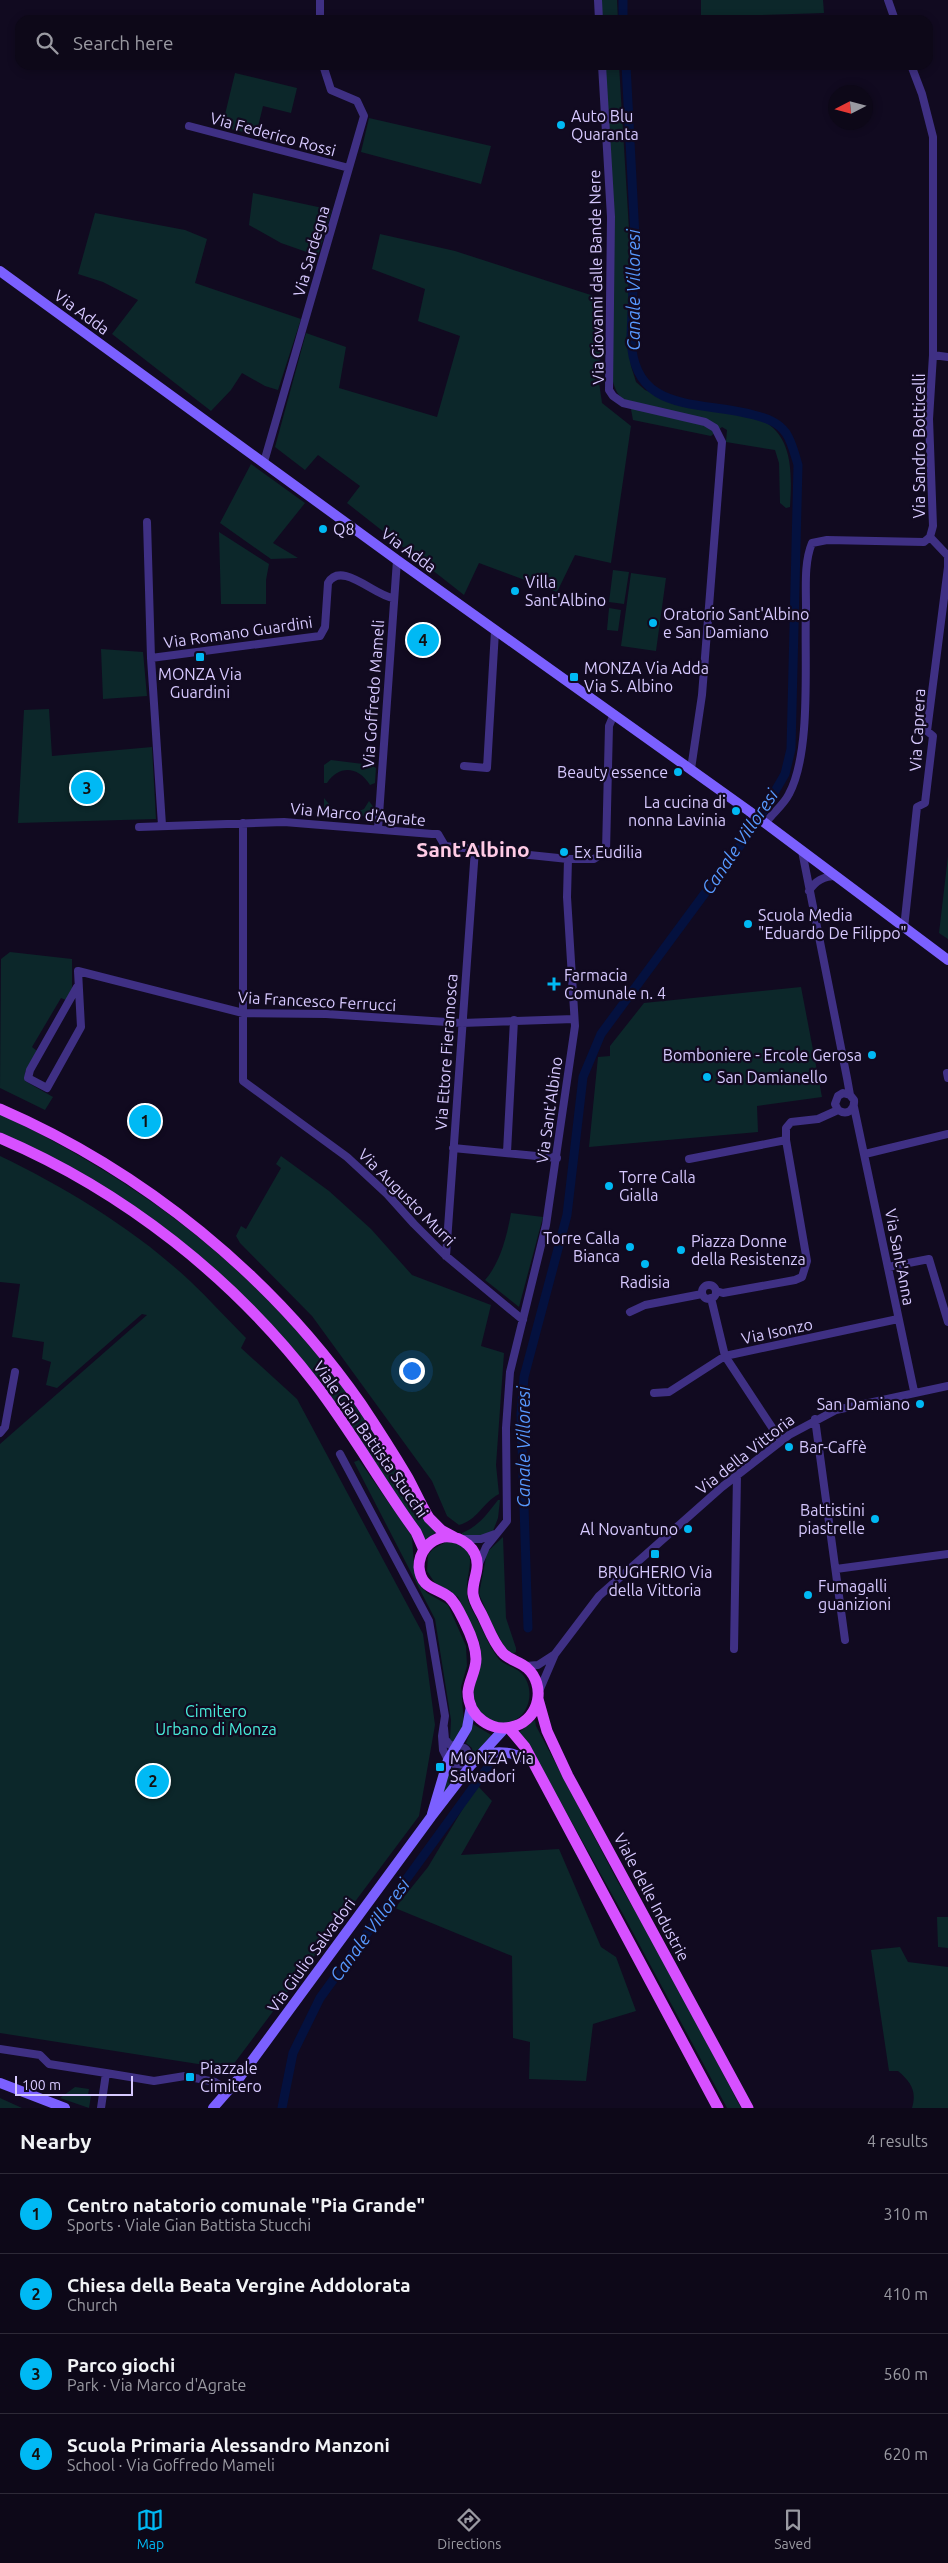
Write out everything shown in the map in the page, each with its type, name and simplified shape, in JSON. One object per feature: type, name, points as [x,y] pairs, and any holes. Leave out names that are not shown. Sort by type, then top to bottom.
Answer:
[{"type":"main road","name":"Via Adda","points":[[0,271],[495,631],[763,822],[948,960]]},
{"type":"main road","name":"Viale Gian Battista Stucchi","points":[[0,1108],[66,1141],[150,1194],[188,1221],[241,1267],[297,1324],[330,1363],[377,1430],[429,1518],[440,1528],[472,1549],[476,1559],[473,1585],[474,1598],[500,1650],[526,1666]]},
{"type":"main road","name":"Viale Gian Battista Stucchi","points":[[0,1138],[67,1170],[126,1207],[166,1234],[238,1298],[267,1327],[333,1407],[415,1530],[424,1550]]},
{"type":"main road","points":[[456,1538],[436,1539],[424,1550],[419,1565],[423,1579],[429,1587],[453,1601],[465,1623],[476,1655],[475,1667],[469,1688],[470,1706],[484,1722],[507,1728],[521,1740],[718,2108]]},
{"type":"main road","points":[[507,1728],[529,1718],[538,1696],[535,1677],[526,1666]]},
{"type":"main road","name":"Viale delle Industrie","points":[[538,1696],[545,1725],[568,1776],[748,2108]]},
{"type":"main road","name":"Via Giulio Salvadori","points":[[431,1817],[448,1760],[467,1728],[470,1706]]},
{"type":"main road","name":"Via Giulio Salvadori","points":[[213,2108],[229,2091],[471,1765],[507,1728]]},
{"type":"main road","points":[[480,1755],[501,1750],[514,1753],[532,1761]]},
{"type":"main road","points":[[0,2084],[47,2108]]},
{"type":"main road","points":[[0,2084],[65,2108]]},
{"type":"street","points":[[320,0],[320,15]]},
{"type":"street","points":[[598,0],[600,15]]},
{"type":"street","points":[[888,0],[893,15]]},
{"type":"street","name":"Via Sardegna","points":[[264,462],[364,116],[362,108],[357,101],[330,90],[324,70]]},
{"type":"street","name":"Via Giovanni dalle Bande Nere","points":[[602,70],[611,217],[609,390],[613,396],[623,403],[705,422],[715,428],[722,442],[702,695],[690,769]]},
{"type":"street","name":"Via Sandro Botticelli","points":[[763,822],[784,804],[790,793],[802,756],[806,585],[808,552],[812,543],[828,540],[924,542],[930,537],[933,526],[929,419],[933,355],[933,137],[913,70]]},
{"type":"street","name":"Via Federico Rossi","points":[[189,126],[349,168]]},
{"type":"street","points":[[933,355],[948,357]]},
{"type":"street","name":"Via Romano Guardini","points":[[148,522],[151,658],[162,825]]},
{"type":"street","name":"Via Caprera","points":[[904,928],[917,807],[925,803],[933,736],[927,731],[948,567],[948,556],[930,537]]},
{"type":"street","name":"Via Goffredo Mameli","points":[[378,829],[397,560]]},
{"type":"street","name":"Via Romano Guardini","points":[[151,658],[320,636],[324,629],[328,583],[337,575],[345,575],[382,596],[394,598]]},
{"type":"street","points":[[464,766],[487,768],[495,631]]},
{"type":"street","points":[[568,859],[594,859],[606,851],[609,726],[614,714]]},
{"type":"street","name":"Via Marco d'Agrate","points":[[139,827],[284,822],[378,829],[438,834],[445,846],[568,859]]},
{"type":"street","points":[[243,823],[243,1013]]},
{"type":"street","name":"Via Ettore Fieramosca","points":[[446,1256],[475,849]]},
{"type":"street","name":"Via Sant'Anna","points":[[802,851],[850,1095],[854,1100],[914,1391]]},
{"type":"street","name":"Via Sant'Albino","points":[[476,1570],[484,1551],[504,1526],[508,1516],[507,1398],[510,1372],[546,1225],[575,1026],[567,897],[568,859]]},
{"type":"street","points":[[809,892],[816,883],[827,876],[836,876]]},
{"type":"street","name":"Via Francesco Ferrucci","points":[[77,987],[30,1070],[28,1078],[47,1088],[81,1027],[77,987],[78,971],[243,1013],[326,1014],[462,1023],[514,1020],[574,1020]]},
{"type":"street","name":"Via Augusto Murri","points":[[243,1013],[243,1081],[360,1169],[446,1256],[523,1320]]},
{"type":"street","points":[[507,1152],[514,1020]]},
{"type":"street","points":[[847,1078],[841,1094],[836,1098],[840,1109],[859,1128]]},
{"type":"street","points":[[841,1094],[850,1095]]},
{"type":"street","points":[[702,1294],[705,1298],[723,1292],[795,1280],[802,1277],[808,1262],[786,1140],[786,1128],[790,1123],[818,1119],[840,1109],[854,1107]]},
{"type":"street","points":[[865,1154],[948,1134]]},
{"type":"street","points":[[688,1159],[786,1140]]},
{"type":"street","points":[[453,1148],[557,1158]]},
{"type":"street","points":[[888,1267],[929,1259],[948,1322]]},
{"type":"street","points":[[702,1294],[704,1287],[708,1285],[714,1287],[725,1356],[781,1441]]},
{"type":"street","points":[[630,1312],[645,1305],[702,1294]]},
{"type":"street","name":"Via Isonzo","points":[[654,1393],[670,1392],[725,1356],[898,1319]]},
{"type":"street","points":[[0,1433],[5,1427],[8,1415],[15,1372]]},
{"type":"street","name":"Via della Vittoria","points":[[555,1654],[595,1600],[737,1475],[781,1441],[815,1419],[836,1410],[914,1391],[948,1386]]},
{"type":"street","points":[[815,1419],[845,1640]]},
{"type":"street","points":[[340,1454],[429,1621],[444,1706],[445,1739],[450,1745],[463,1746],[468,1751],[471,1765],[457,1765],[448,1760],[442,1743],[444,1728]]},
{"type":"street","points":[[734,1649],[737,1475]]},
{"type":"street","points":[[456,1538],[477,1540],[497,1533]]},
{"type":"street","points":[[836,1569],[948,1554]]},
{"type":"street","points":[[526,1666],[538,1665],[555,1654]]},
{"type":"street","points":[[538,1696],[555,1654]]},
{"type":"street","points":[[0,2049],[40,2055],[49,2064],[154,2081],[185,2076],[215,2082],[229,2091]]},
{"type":"street","points":[[101,2108],[106,2073]]},
{"type":"green space","points":[[601,0],[617,0],[618,15],[602,15]]},
{"type":"green space","points":[[701,0],[823,0],[824,13],[762,15],[701,15]]},
{"type":"green space","points":[[605,70],[619,70],[629,230],[628,343],[631,366],[636,382],[645,390],[675,403],[757,418],[769,424],[778,433],[788,455],[791,481],[790,507],[786,508],[780,503],[779,463],[775,450],[726,442],[727,430],[722,427],[711,436],[633,420],[630,404],[619,395],[611,375],[614,223]]},
{"type":"green space","points":[[235,73],[297,88],[291,113],[263,106],[256,135],[222,127]]},
{"type":"green space","points":[[369,118],[491,146],[481,184],[361,152]]},
{"type":"green space","points":[[253,193],[332,210],[318,256],[281,243],[249,225]]},
{"type":"green space","points":[[95,213],[185,230],[207,239],[195,283],[301,319],[278,390],[265,386],[242,373],[231,390],[211,411],[112,334],[138,300],[103,282],[78,274]]},
{"type":"green space","points":[[380,234],[455,251],[597,297],[602,336],[598,375],[602,403],[631,426],[611,563],[575,555],[557,592],[479,563],[464,595],[347,503],[360,486],[318,455],[305,470],[275,447],[306,333],[346,347],[339,388],[437,417],[460,336],[418,321],[425,289],[372,269]]},
{"type":"green space","points":[[251,464],[305,503],[273,543],[298,558],[271,559],[220,523]]},
{"type":"green space","points":[[219,532],[269,564],[266,580],[266,604],[221,604]]},
{"type":"green space","points":[[613,570],[629,572],[624,604],[609,602]]},
{"type":"green space","points":[[631,573],[666,578],[656,651],[621,646]]},
{"type":"green space","points":[[609,608],[621,610],[618,631],[607,630]]},
{"type":"green space","points":[[101,649],[143,652],[147,696],[103,699]]},
{"type":"green space","points":[[49,709],[52,756],[152,747],[156,819],[18,823],[24,710]]},
{"type":"green space","points":[[331,760],[371,765],[376,768],[375,783],[370,785],[360,774],[348,770],[337,773],[327,783],[324,783],[324,765]]},
{"type":"green space","points":[[324,798],[340,814],[338,817],[324,817]]},
{"type":"green space","points":[[369,801],[374,808],[371,817],[349,815],[364,809]]},
{"type":"green space","points":[[948,856],[948,939],[939,933]]},
{"type":"green space","points":[[10,952],[72,959],[72,989],[66,1000],[61,998],[32,1047],[37,1051],[25,1072],[25,1081],[53,1097],[45,1110],[0,1088],[1,959]]},
{"type":"green space","name":"San Damianello","points":[[801,987],[822,1097],[757,1106],[758,1132],[589,1147],[598,1057],[610,1056],[610,1046],[644,1003]]},
{"type":"green space","points":[[0,1114],[48,1138],[138,1193],[221,1256],[259,1291],[295,1330],[345,1390],[372,1430],[435,1533],[425,1540],[258,1312],[72,1168],[0,1132]]},
{"type":"green space","name":"Cimitero Urbano di Monza","points":[[0,1156],[25,1168],[100,1211],[147,1245],[190,1281],[246,1338],[241,1348],[297,1399],[423,1634],[435,1725],[419,1816],[230,2069],[0,2033],[0,1444],[147,1315],[142,1314],[57,1388],[46,1385],[51,1362],[42,1359],[44,1342],[12,1337],[20,1284],[0,1282]]},
{"type":"green space","points":[[281,1156],[329,1191],[371,1229],[412,1275],[491,1305],[481,1346],[504,1353],[496,1465],[499,1494],[465,1523],[459,1525],[447,1516],[432,1481],[312,1316],[240,1243],[236,1236],[241,1226],[246,1229],[281,1168],[276,1164]]},
{"type":"green space","points":[[511,1213],[543,1217],[519,1307],[485,1280],[499,1257]]},
{"type":"green space","points":[[359,1460],[412,1536],[414,1567],[420,1585],[427,1593],[448,1605],[466,1646],[467,1666],[461,1687],[464,1723],[454,1743],[450,1740],[451,1720],[435,1619],[354,1462]]},
{"type":"green space","points":[[500,1500],[498,1518],[493,1531],[485,1535],[462,1537],[462,1533],[478,1523]]},
{"type":"green space","points":[[503,1537],[506,1618],[516,1648],[516,1652],[512,1654],[504,1646],[493,1626],[479,1594],[487,1552]]},
{"type":"green space","points":[[446,1542],[458,1544],[469,1553],[467,1592],[470,1605],[498,1658],[503,1663],[520,1672],[527,1682],[529,1689],[528,1704],[525,1711],[514,1721],[504,1723],[487,1721],[471,1701],[481,1653],[479,1641],[458,1597],[435,1583],[427,1571],[428,1555],[433,1549]]},
{"type":"green space","points":[[535,1720],[536,1726],[618,1882],[665,1962],[741,2108],[727,2108],[624,1916],[525,1738],[518,1733]]},
{"type":"green space","points":[[473,1724],[493,1736],[473,1755],[472,1748],[466,1743]]},
{"type":"green space","points":[[450,1766],[456,1770],[461,1769],[444,1794],[441,1793]]},
{"type":"green space","points":[[477,1785],[492,1801],[461,1855],[559,1849],[601,1947],[616,1957],[636,2011],[593,2024],[586,2081],[529,2079],[530,2042],[513,2038],[512,1956],[395,1908],[428,1867]]},
{"type":"green space","points":[[937,1917],[948,1917],[948,1948],[938,1947]]},
{"type":"green space","points":[[900,1947],[908,1962],[948,1967],[948,2108],[912,2108],[914,2097],[912,2087],[898,2071],[889,2071],[871,1950]]},
{"type":"green space","points":[[75,2087],[89,2089],[88,2095],[91,2096],[89,2108],[60,2098]]},
{"type":"green space","points":[[0,2098],[22,2108],[0,2108]]},
{"type":"waterway","name":"Canale Villoresi","points":[[623,0],[623,15]]},
{"type":"waterway","name":"Canale Villoresi","points":[[528,1628],[521,1414],[524,1377],[567,1215],[583,1077],[601,1034],[756,824],[785,774],[791,749],[798,465],[788,437],[776,423],[754,415],[673,400],[657,392],[643,380],[635,363],[631,338],[635,237],[626,70]]},
{"type":"waterway","name":"Canale Villoresi","points":[[282,2108],[293,2053],[320,1998],[488,1767]]},
{"type":"place","name":"Auto Blu Quaranta","points":[[561,125]]},
{"type":"place","name":"Q8","points":[[323,529]]},
{"type":"place","name":"Villa Sant'Albino","points":[[515,591]]},
{"type":"place","name":"Oratorio Sant'Albino e San Damiano","points":[[653,623]]},
{"type":"place","name":"Scuola Primaria Alessandro Manzoni","points":[[423,640]]},
{"type":"place","name":"MONZA Via Guardini","points":[[200,657]]},
{"type":"place","name":"MONZA Via Adda Via S. Albino","points":[[574,677]]},
{"type":"place","name":"Beauty essence","points":[[678,772]]},
{"type":"place","name":"Parco giochi","points":[[87,788]]},
{"type":"place","name":"La cucina di nonna Lavinia","points":[[736,811]]},
{"type":"place","name":"Ex Eudilia","points":[[564,852]]},
{"type":"place","name":"Scuola Media \"Eduardo De Filippo\"","points":[[748,924]]},
{"type":"place","name":"Farmacia Comunale n. 4","points":[[554,984]]},
{"type":"place","name":"Bomboniere - Ercole Gerosa","points":[[872,1055]]},
{"type":"place","name":"San Damianello","points":[[707,1077]]},
{"type":"place","name":"Centro natatorio comunale \"Pia Grande\"","points":[[145,1121]]},
{"type":"place","name":"Torre Calla Gialla","points":[[609,1186]]},
{"type":"place","name":"Torre Calla Bianca","points":[[630,1247]]},
{"type":"place","name":"Piazza Donne della Resistenza","points":[[681,1250]]},
{"type":"place","name":"Radisia","points":[[645,1264]]},
{"type":"place","name":"San Damiano","points":[[920,1404]]},
{"type":"place","name":"Bar-Caffè","points":[[789,1447]]},
{"type":"place","name":"Battistini piastrelle","points":[[875,1519]]},
{"type":"place","name":"Al Novantuno","points":[[688,1529]]},
{"type":"place","name":"BRUGHERIO Via della Vittoria","points":[[655,1554]]},
{"type":"place","name":"Fumagalli guanizioni","points":[[808,1595]]},
{"type":"place","name":"MONZA Via Salvadori","points":[[440,1767]]},
{"type":"place","name":"Chiesa della Beata Vergine Addolorata","points":[[153,1781]]},
{"type":"place","name":"Piazzale Cimitero","points":[[190,2077]]},
{"type":"district","name":"Sant'Albino","points":[[473,850]]}]
